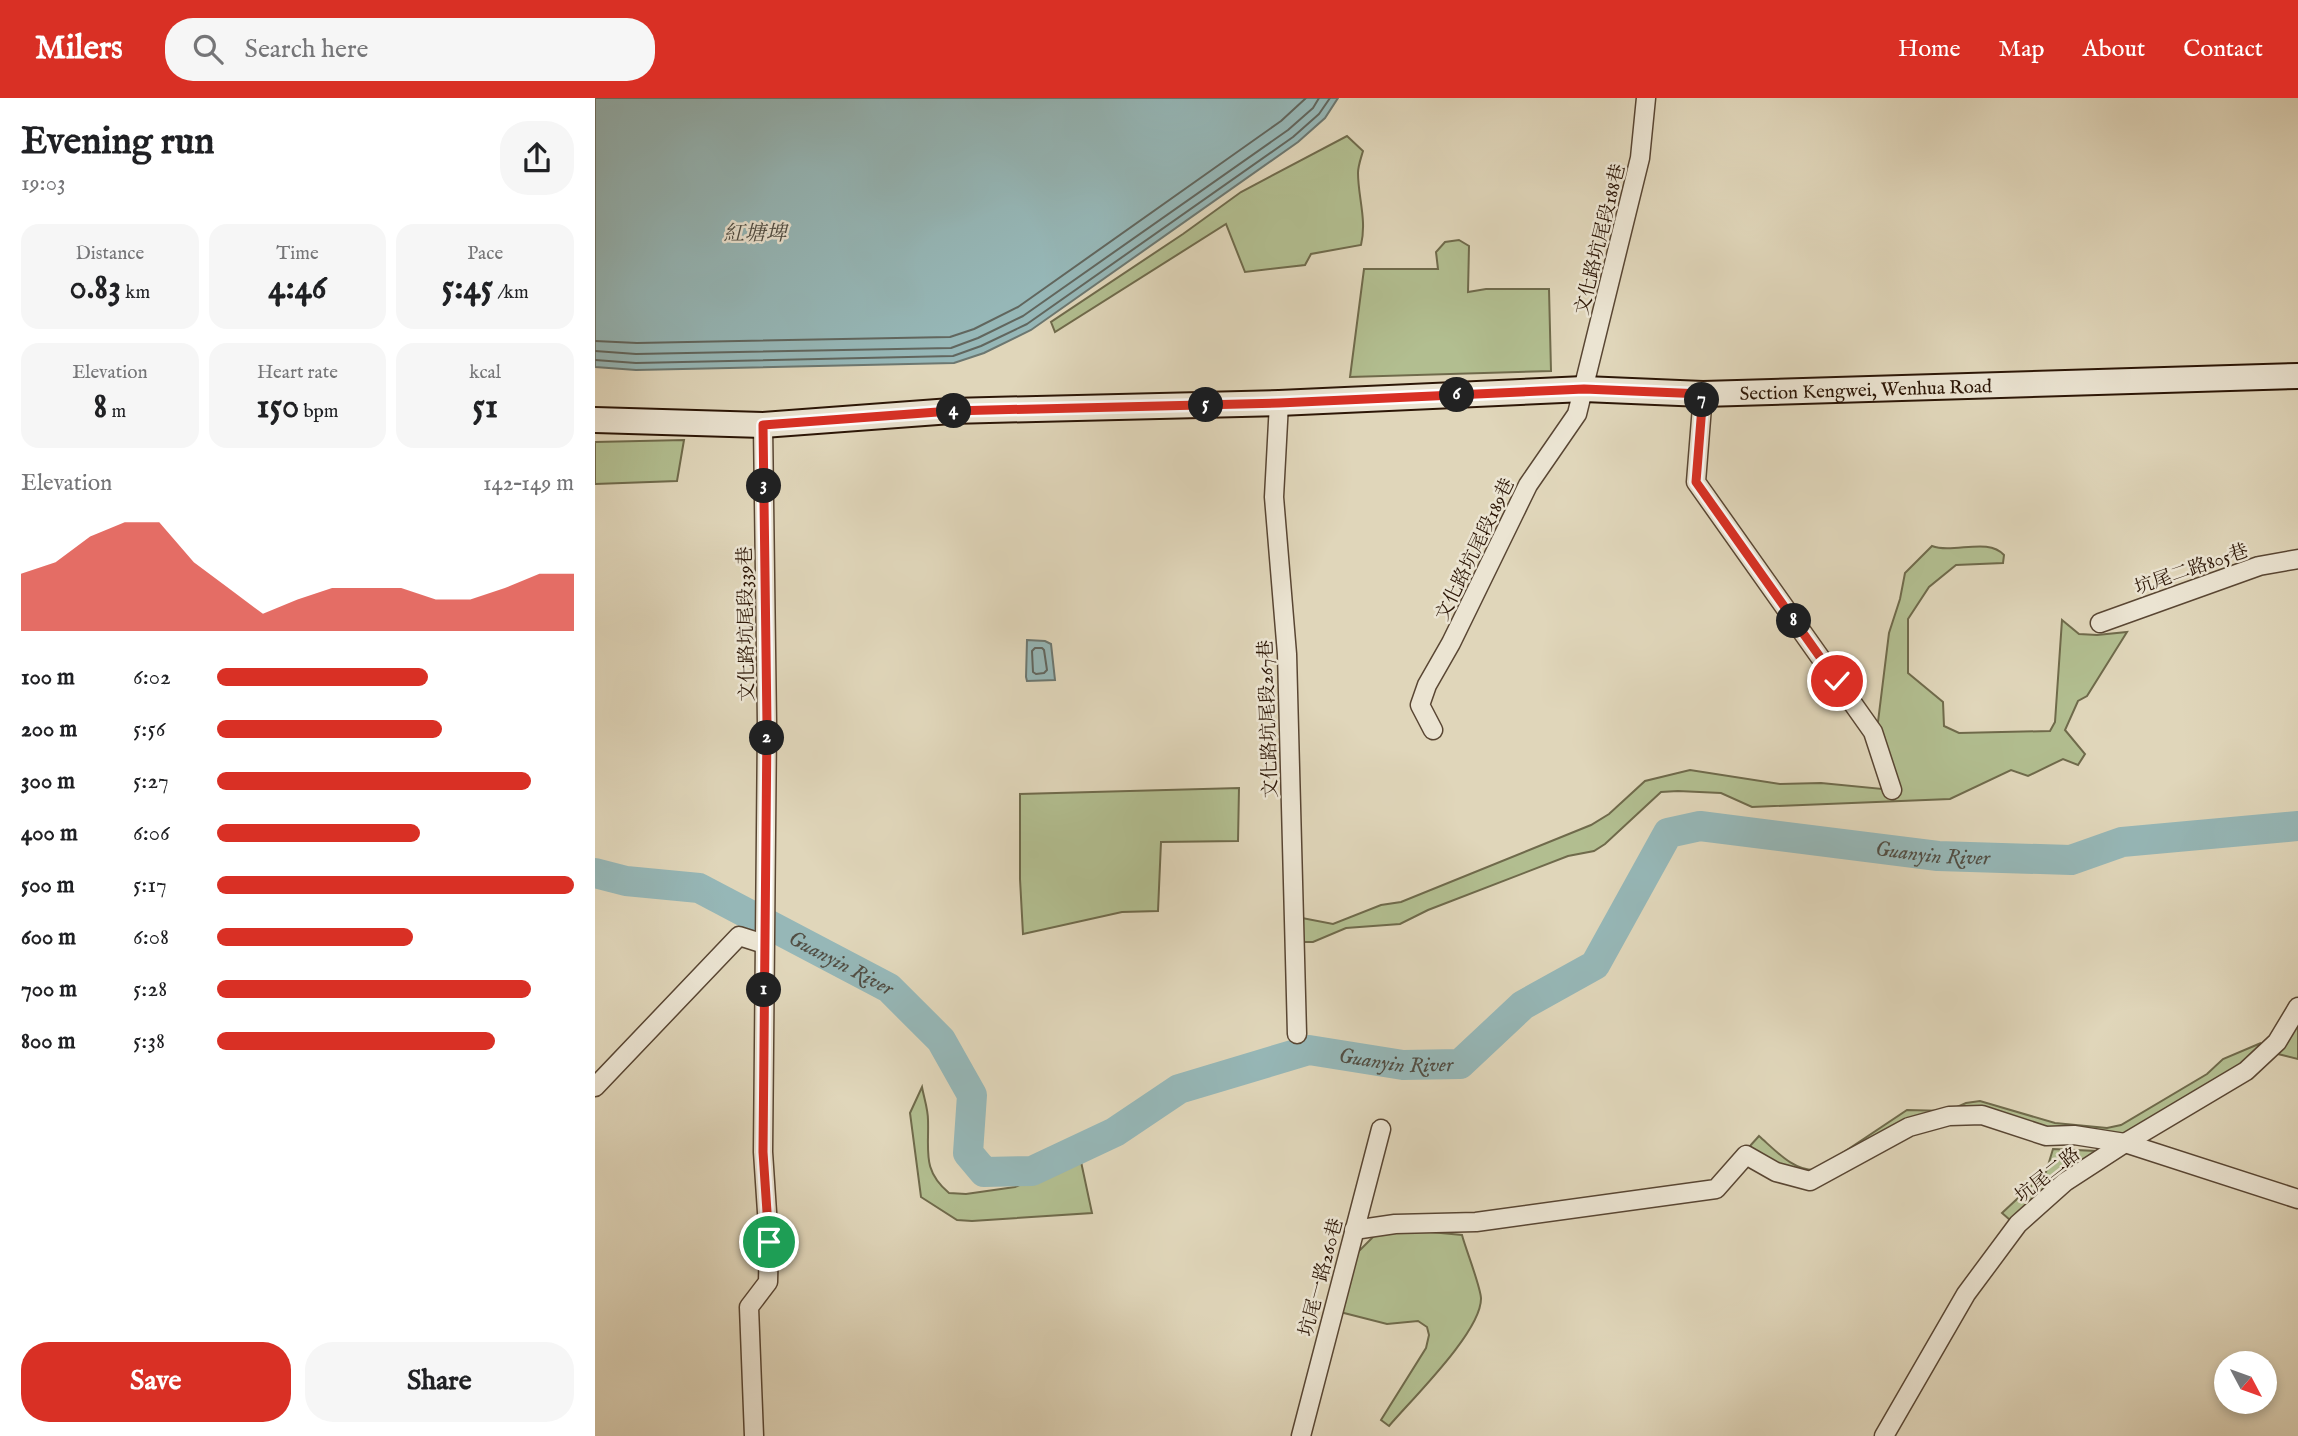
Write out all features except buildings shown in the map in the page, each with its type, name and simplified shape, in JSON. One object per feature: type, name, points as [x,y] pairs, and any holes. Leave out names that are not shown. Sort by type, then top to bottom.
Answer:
[{"type":"main road","name":"Section Kengwei, Wenhua Road","points":[[595,420],[763,425],[951,411],[1279,403],[1584,389],[1703,394],[2298,376]]},
{"type":"street","name":"文化路坑尾段188巷","points":[[1584,389],[1640,158],[1646,98]]},
{"type":"street","name":"文化路坑尾段189巷","points":[[1433,730],[1420,705],[1427,685],[1451,643],[1528,485],[1577,414],[1584,389]]},
{"type":"street","points":[[1703,394],[1696,482],[1873,732],[1892,790]]},
{"type":"street","name":"文化路坑尾段267巷","points":[[1279,403],[1274,497],[1287,654],[1297,1034]]},
{"type":"street","name":"文化路坑尾段339巷","points":[[754,1436],[749,1307],[768,1283],[769,1242],[763,1152],[767,725],[763,425]]},
{"type":"street","name":"坑尾二路805巷","points":[[2100,623],[2259,566],[2298,559]]},
{"type":"street","points":[[595,1087],[739,936],[764,942]]},
{"type":"street","name":"坑尾二路","points":[[1884,1436],[1966,1294],[2018,1224],[2065,1182],[2246,1071],[2277,1042],[2298,1007]]},
{"type":"street","points":[[1354,1230],[1395,1224],[1476,1222],[1716,1189],[1746,1155],[1776,1172],[1810,1181],[1909,1127],[1963,1115],[1983,1115],[2046,1136],[2074,1135],[2126,1143],[2298,1199]]},
{"type":"street","name":"坑尾一路260巷","points":[[1300,1436],[1381,1129]]},
{"type":"green space","points":[[1347,136],[1363,151],[1358,173],[1363,218],[1361,245],[1311,254],[1305,265],[1245,272],[1226,224],[1055,332],[1051,322],[1241,192]]},
{"type":"green space","points":[[1459,240],[1469,246],[1468,292],[1486,289],[1549,289],[1551,371],[1350,377],[1364,269],[1438,269],[1436,252],[1445,242]]},
{"type":"green space","points":[[684,440],[677,481],[595,484],[595,442]]},
{"type":"green space","points":[[1932,546],[1989,547],[2004,555],[2003,563],[1956,565],[1929,587],[1908,619],[1908,673],[1943,702],[1944,726],[1959,733],[2050,731],[2055,722],[2062,620],[2079,634],[2127,632],[2087,696],[2078,701],[2065,730],[2085,754],[2078,765],[2063,759],[2028,776],[2011,770],[1950,799],[1752,807],[1721,793],[1661,792],[1594,851],[1568,856],[1428,910],[1400,924],[1346,928],[1313,942],[1303,942],[1297,917],[1333,924],[1381,905],[1401,902],[1591,825],[1609,814],[1645,781],[1690,770],[1780,784],[1821,783],[1882,789],[1877,730],[1889,633],[1905,573]]},
{"type":"green space","points":[[1239,788],[1238,841],[1161,842],[1158,911],[1122,912],[1023,934],[1020,794]]},
{"type":"green space","points":[[2298,1019],[2298,1059],[2278,1054]]},
{"type":"green space","points":[[2261,1043],[2243,1065],[2119,1139],[2019,1124],[1976,1112],[1908,1126],[1803,1180],[1749,1147],[1759,1136],[1793,1164],[1800,1168],[1817,1170],[1907,1110],[1948,1111],[1966,1103],[1980,1101],[2055,1123],[2107,1128],[2121,1125],[2207,1074],[2223,1059]]},
{"type":"green space","points":[[922,1087],[928,1116],[931,1168],[940,1185],[949,1193],[966,1194],[1015,1187],[1080,1157],[1092,1213],[957,1220],[921,1197],[910,1113]]},
{"type":"green space","points":[[2053,1149],[2096,1151],[2010,1220],[2002,1213],[2046,1172]]},
{"type":"green space","points":[[1388,1228],[1462,1235],[1481,1298],[1478,1312],[1458,1346],[1389,1426],[1381,1420],[1426,1348],[1429,1335],[1427,1327],[1418,1321],[1387,1324],[1340,1312],[1355,1255],[1373,1237]]},
{"type":"water","name":"紅塘埤","points":[[595,98],[1338,98],[1325,118],[1298,142],[1031,330],[984,353],[954,363],[636,370],[595,367]]},
{"type":"water","points":[[1027,640],[1051,644],[1055,680],[1027,681]]},
{"type":"waterway","name":"Guanyin River","points":[[595,873],[626,881],[699,888],[889,988],[941,1040],[972,1095],[968,1153],[984,1172],[1032,1171],[1115,1132],[1179,1089],[1309,1050],[1403,1065],[1460,1064],[1523,1005],[1595,965],[1668,833],[1700,826],[1938,856],[2071,860],[2122,842],[2298,826]]},
{"type":"route","points":[[769,1242],[763,1152],[767,725],[763,425],[951,411],[1279,403],[1584,389],[1703,394],[1696,482],[1837,681]]}]
